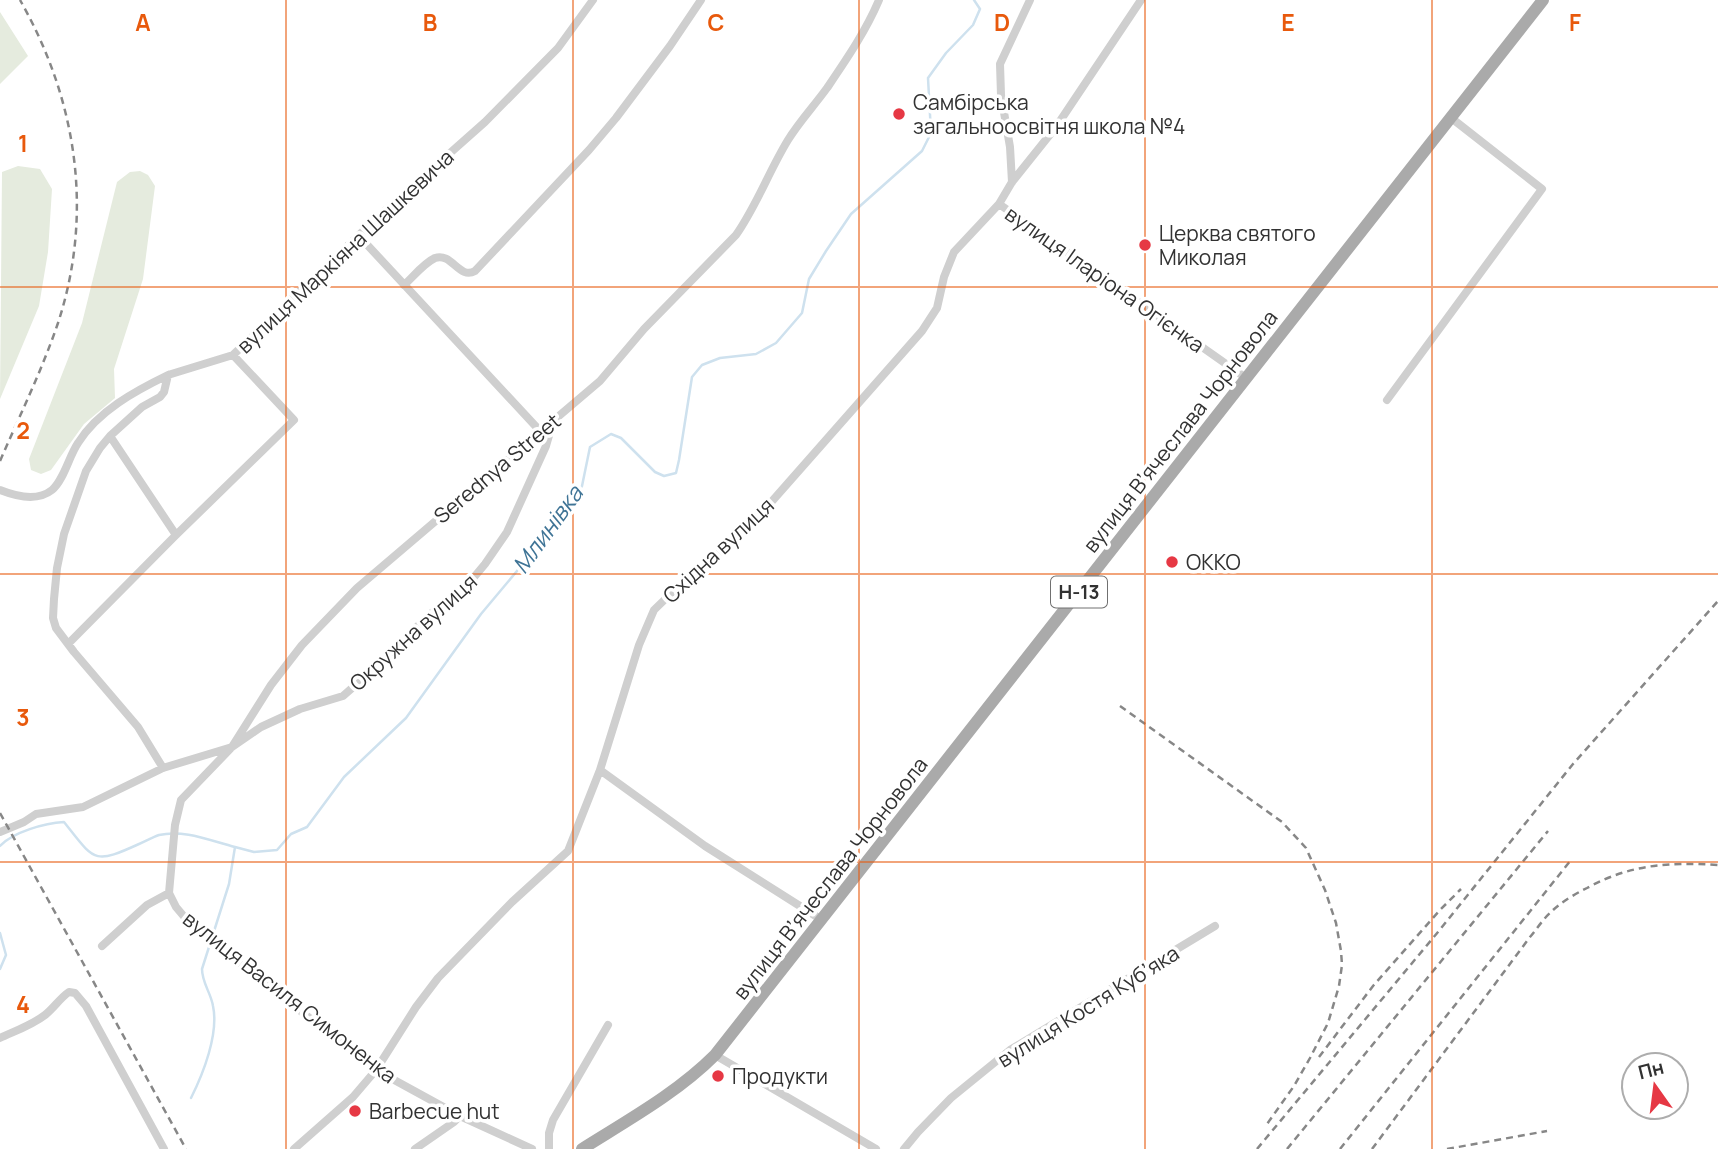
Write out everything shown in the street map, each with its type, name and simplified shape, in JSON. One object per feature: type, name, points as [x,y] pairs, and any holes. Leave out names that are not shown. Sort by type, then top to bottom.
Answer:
[{"type":"main road","name":"вулиця Вʼячеслава Чорновола","points":[[582,1149],[673,1091],[715,1055],[1543,0]]},
{"type":"street","name":"вулиця Маркіяна Шашкевича","points":[[0,490],[15,496],[50,492],[57,484],[76,444],[104,415],[138,390],[168,375],[233,355],[485,122],[558,48],[593,0]]},
{"type":"street","points":[[404,285],[432,259],[439,257],[445,258],[465,274],[475,271],[616,118],[702,0]]},
{"type":"street","name":"Serednya Street","points":[[232,747],[271,685],[302,645],[357,588],[600,380],[644,329],[736,235],[747,220],[789,138],[827,87],[880,0]]},
{"type":"street","points":[[1012,182],[1010,147],[1001,95],[1000,64],[1030,0]]},
{"type":"street","name":"Східна вулиця","points":[[294,1149],[353,1097],[376,1070],[438,978],[512,902],[568,851],[600,770],[639,645],[654,610],[759,516],[922,331],[937,309],[944,277],[954,252],[999,204],[1012,182],[1056,127],[1141,0]]},
{"type":"street","points":[[1387,400],[1542,189],[1450,117]]},
{"type":"street","name":"вулиця Іларіона Огієнка","points":[[999,204],[1246,378]]},
{"type":"street","points":[[359,236],[541,432]]},
{"type":"street","points":[[68,644],[294,421],[233,355]]},
{"type":"street","points":[[163,768],[138,727],[68,644],[56,628],[53,618],[57,568],[64,534],[86,471],[110,436],[142,407],[160,397],[168,375]]},
{"type":"street","name":"Окружна вулиця","points":[[169,893],[175,825],[181,800],[232,747],[261,727],[300,709],[342,696],[429,615],[470,582],[507,532],[547,446],[554,421]]},
{"type":"street","points":[[110,436],[176,535]]},
{"type":"street","points":[[0,832],[36,814],[83,807],[163,768],[232,747]]},
{"type":"street","points":[[600,770],[705,846],[822,920]]},
{"type":"street","points":[[102,946],[147,905],[169,893]]},
{"type":"street","name":"вулиця Василя Симоненка","points":[[169,893],[184,919],[376,1070],[460,1116],[532,1149]]},
{"type":"street","name":"вулиця Костя Кубʼяка","points":[[904,1149],[951,1098],[1010,1051],[1215,926]]},
{"type":"street","points":[[0,1038],[37,1020],[69,992],[75,993],[86,1006],[164,1149]]},
{"type":"street","points":[[549,1149],[549,1133],[553,1120],[608,1025]]},
{"type":"street","points":[[715,1055],[876,1149]]},
{"type":"street","points":[[415,1149],[460,1116]]},
{"type":"shaded area","points":[[0,12],[28,56],[0,84]]},
{"type":"shaded area","points":[[18,166],[40,169],[52,189],[48,252],[39,306],[0,399],[2,172]]},
{"type":"shaded area","points":[[140,171],[148,175],[155,186],[143,279],[114,369],[115,398],[84,424],[51,470],[41,474],[31,470],[29,459],[82,323],[117,182],[130,172]]},
{"type":"waterway","name":"Млинівка","points":[[191,1098],[205,1066],[214,1029],[213,1006],[202,969],[229,884],[235,847],[254,852],[277,850],[291,834],[307,827],[344,777],[406,718],[481,614],[553,528],[582,486],[590,447],[611,434],[621,438],[655,472],[664,476],[676,473],[692,377],[702,365],[720,358],[756,354],[776,343],[802,313],[809,279],[851,214],[922,151],[931,133],[928,78],[946,53],[973,25],[980,9],[974,0]]},
{"type":"waterway","points":[[0,846],[13,836],[30,829],[64,822],[82,845],[96,856],[112,855],[157,836],[178,833],[235,847]]},
{"type":"waterway","points":[[0,933],[6,955],[0,969]]},
{"type":"railway","points":[[0,461],[58,323],[69,282],[77,199],[67,117],[55,77],[20,0]]},
{"type":"railway","points":[[1257,1149],[1438,932],[1573,764],[1718,601]]},
{"type":"railway","points":[[1120,706],[1282,822],[1306,848],[1325,890],[1336,923],[1341,951],[1339,986],[1328,1023],[1310,1058],[1267,1124]]},
{"type":"railway","points":[[0,813],[186,1149]]},
{"type":"railway","points":[[1287,1149],[1548,831]]},
{"type":"railway","points":[[1340,1149],[1571,860]]},
{"type":"railway","points":[[1372,1149],[1530,937],[1555,908],[1603,880],[1635,869],[1683,864],[1718,865]]},
{"type":"railway","points":[[1319,1057],[1373,986],[1461,889]]},
{"type":"railway","points":[[1447,1149],[1547,1131]]},
{"type":"place","name":"Самбірська загальноосвітня школа №4","points":[[899,114]]},
{"type":"place","name":"Церква святого Миколая","points":[[1145,245]]},
{"type":"place","name":"OKKO","points":[[1172,562]]},
{"type":"place","name":"Продукти","points":[[718,1076]]},
{"type":"place","name":"Barbecue hut","points":[[355,1111]]}]
